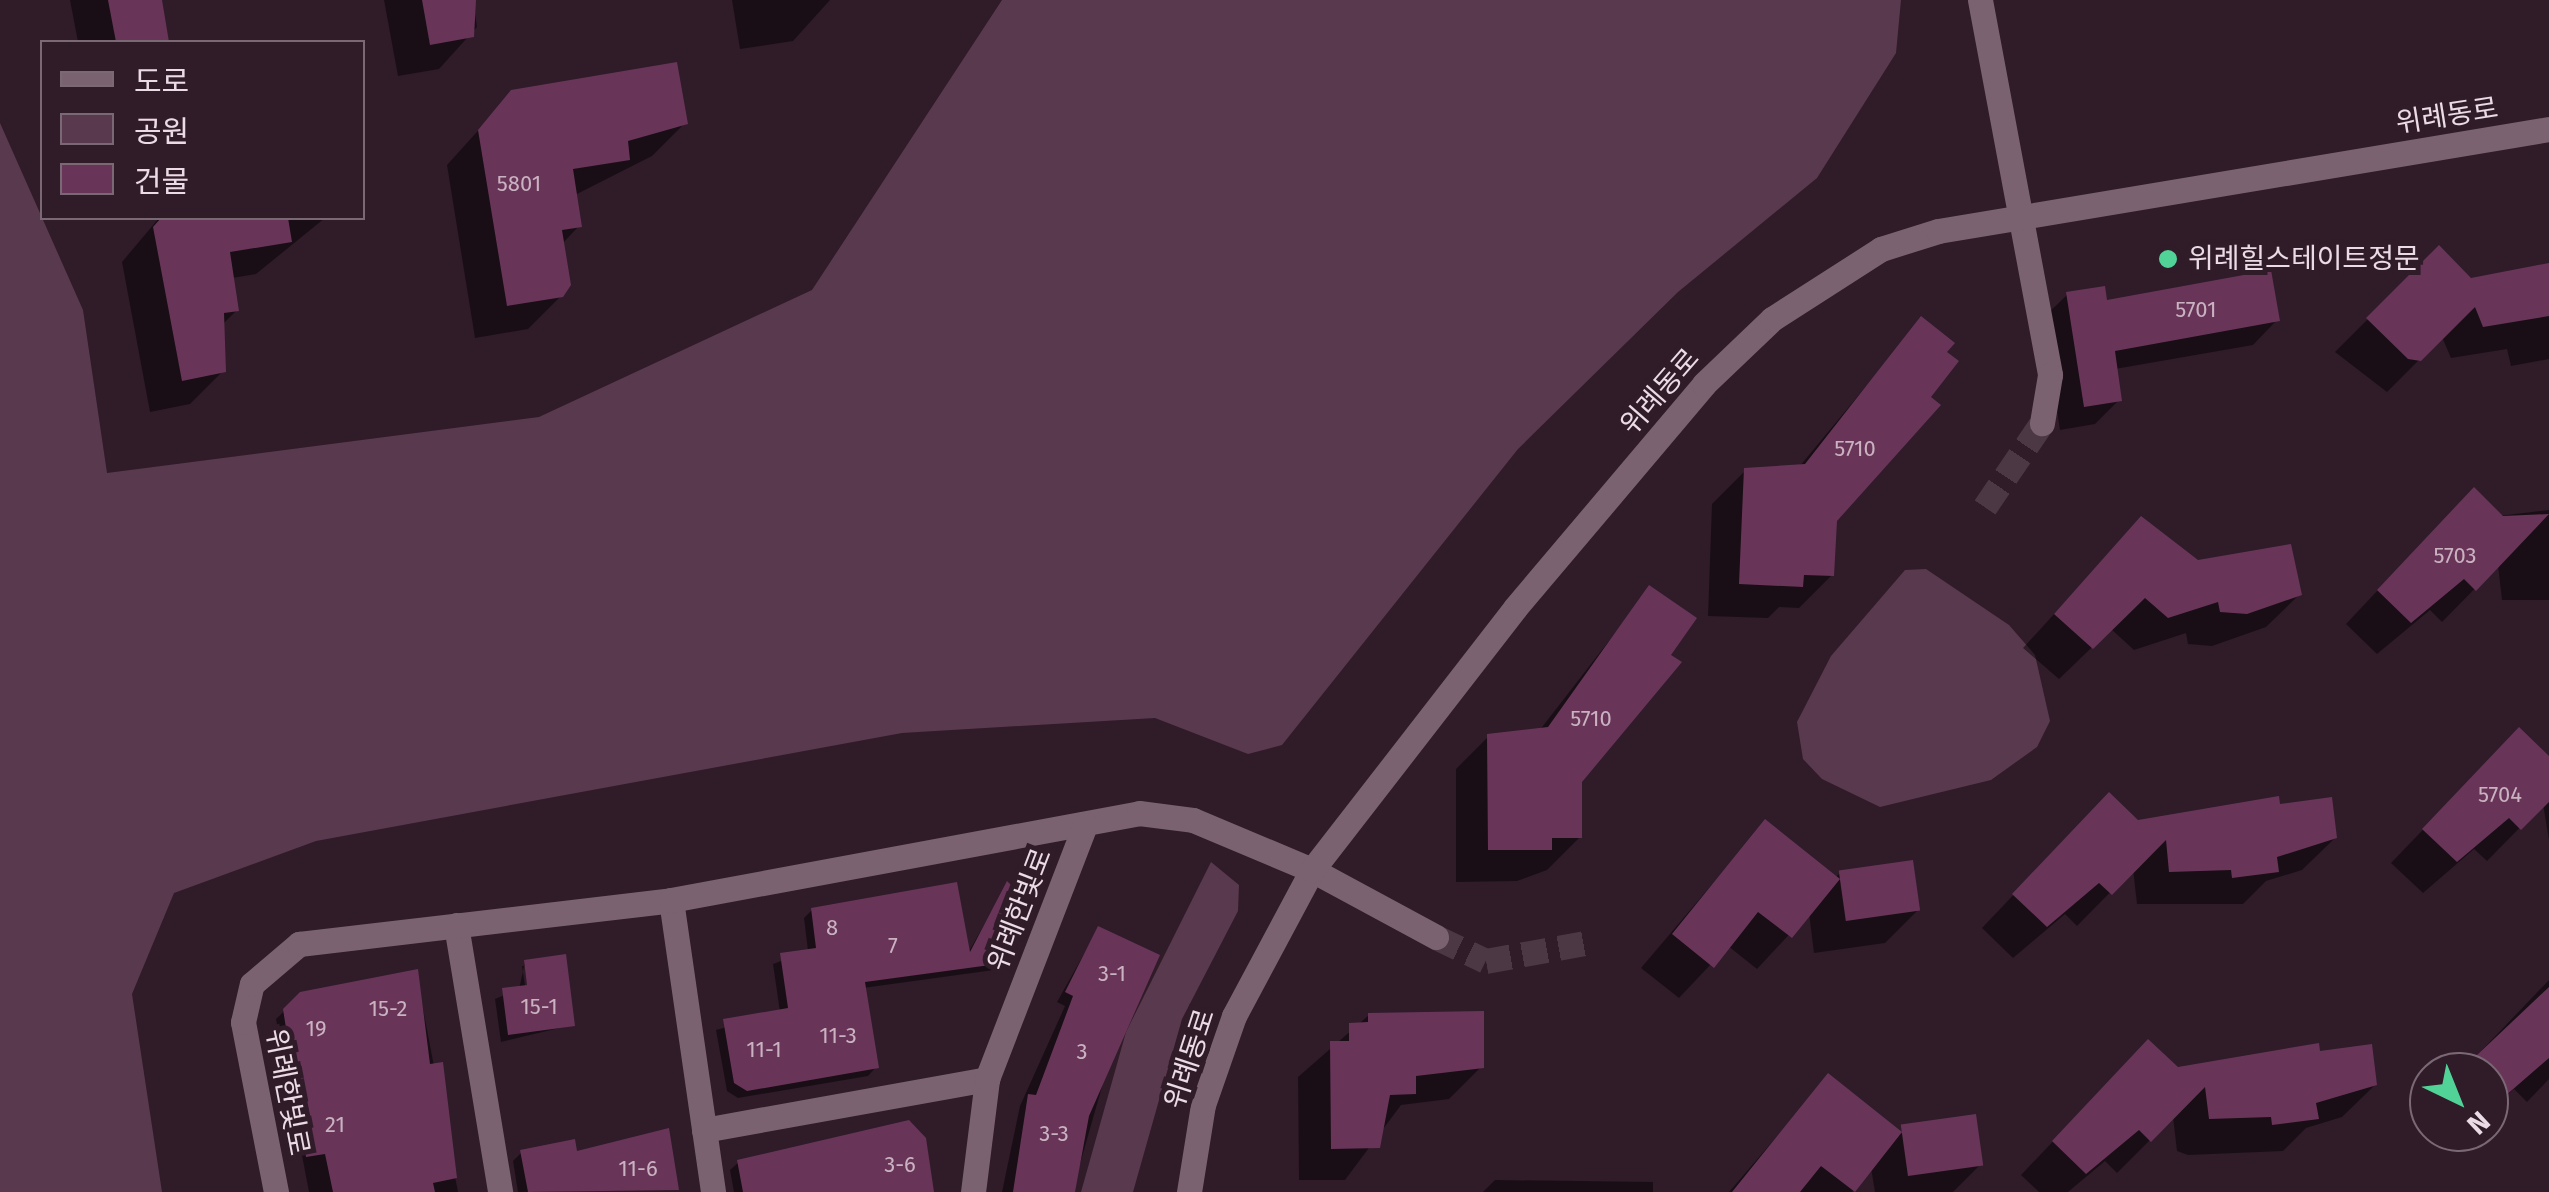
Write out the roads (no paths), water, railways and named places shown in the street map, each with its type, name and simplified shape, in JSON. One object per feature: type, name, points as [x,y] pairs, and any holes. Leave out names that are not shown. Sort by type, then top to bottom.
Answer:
[{"type":"street","points":[[1980,0],[2050,375],[2042,423]]},
{"type":"street","name":"위례동로","points":[[1189,1192],[1203,1105],[1234,1016],[1312,870],[1516,608],[1704,384],[1772,318],[1881,250],[2019,218],[2549,129]]},
{"type":"street","name":"위례한빛로","points":[[276,1192],[243,1022],[252,984],[300,944],[671,900],[1140,813],[1193,820],[1312,870],[1436,938]]},
{"type":"street","name":"위례한빛로","points":[[973,1192],[986,1080],[1085,825]]},
{"type":"street","points":[[671,900],[713,1192]]},
{"type":"street","points":[[456,925],[500,1192]]},
{"type":"street","points":[[704,1130],[986,1080]]},
{"type":"tunnel","points":[[1985,507],[2042,423]]},
{"type":"tunnel","points":[[1436,937],[1486,961],[1585,943]]},
{"type":"place","name":"위례힐스테이트정문","points":[[2168,259]]}]
